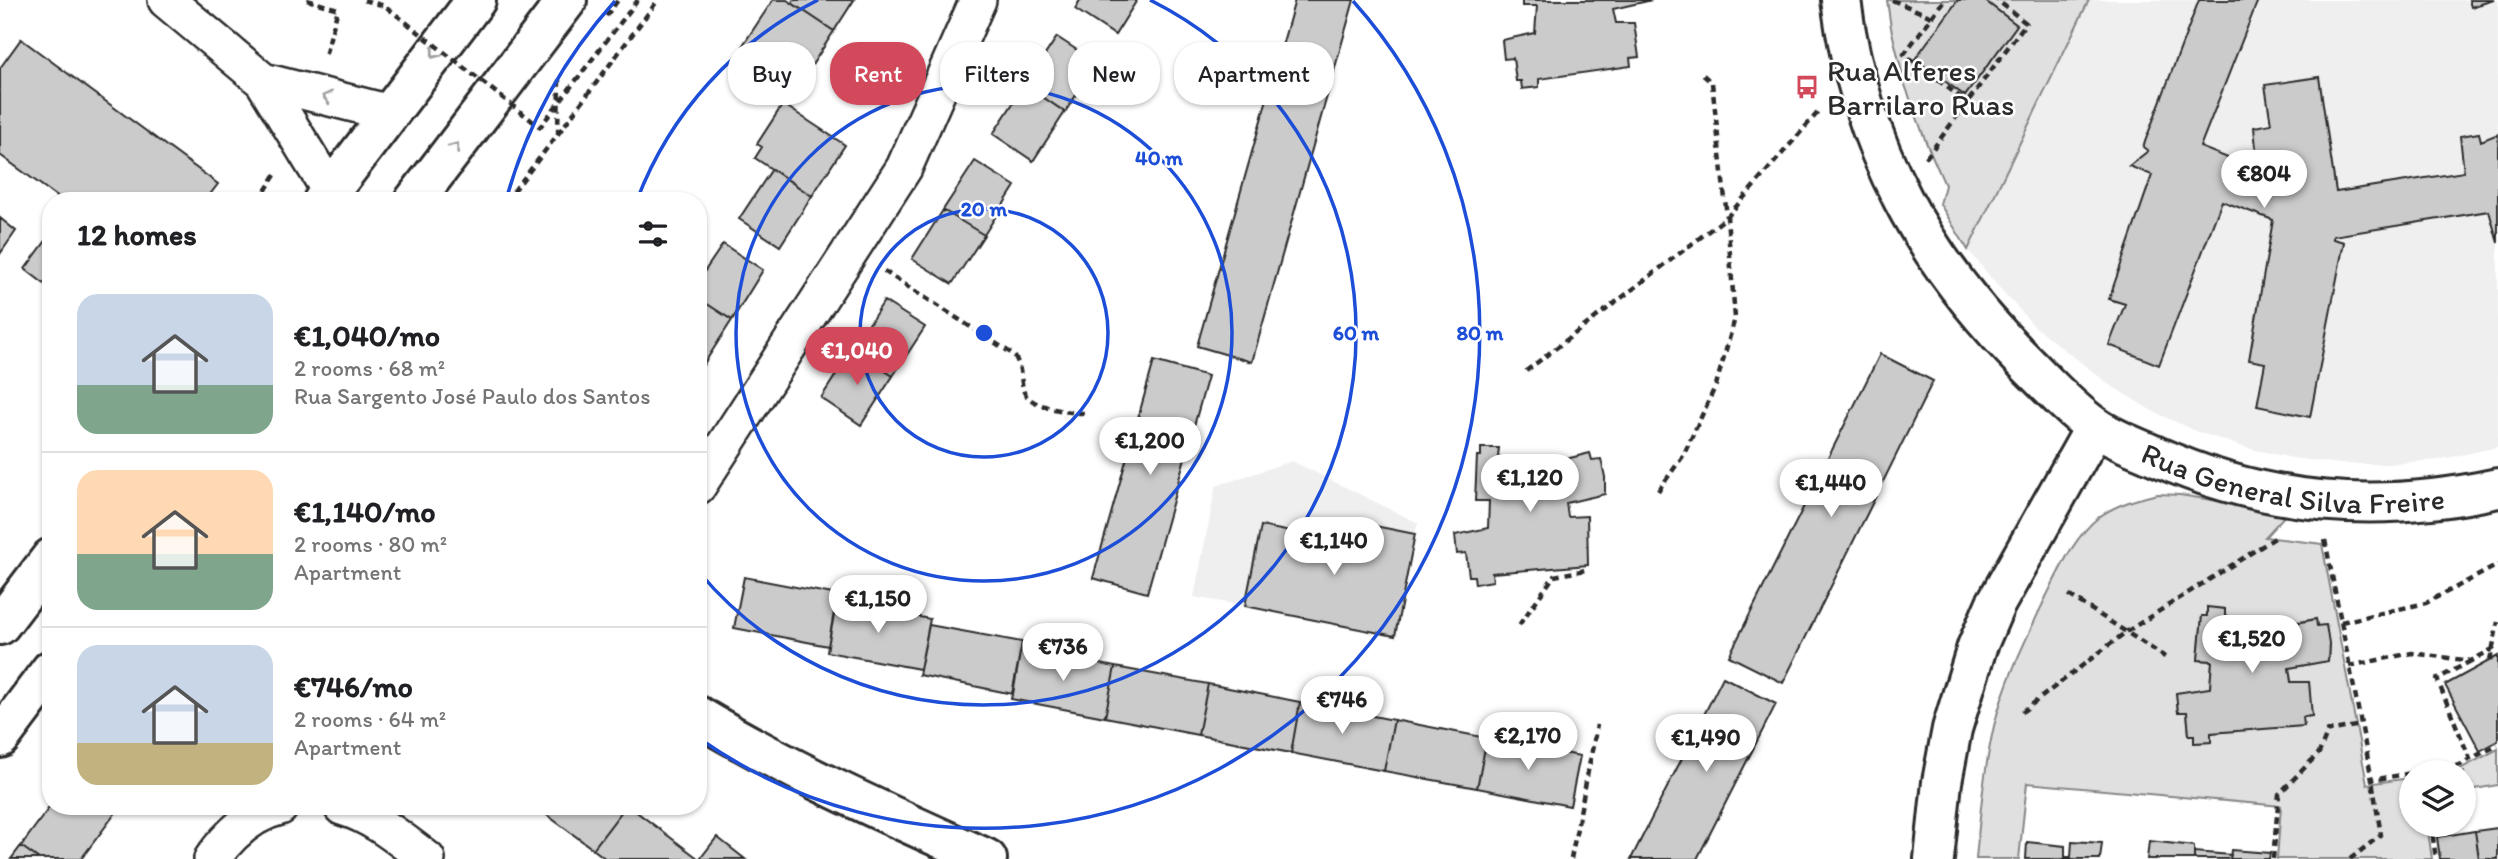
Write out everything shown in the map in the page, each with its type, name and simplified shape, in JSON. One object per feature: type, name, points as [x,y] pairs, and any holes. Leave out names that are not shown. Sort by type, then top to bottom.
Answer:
[{"type":"main road","points":[[329,192],[476,0]]},
{"type":"main road","points":[[421,192],[567,0]]},
{"type":"main road","points":[[1841,0],[1846,37],[1860,95],[1880,151],[1935,257],[1971,305],[2043,381],[2095,427],[1994,605],[1977,647],[1952,729],[1941,782],[1934,859]]},
{"type":"main road","name":"Rua General Silva Freire","points":[[2095,427],[2187,470],[2234,485],[2336,503],[2410,502],[2457,497],[2498,488]]},
{"type":"main road","points":[[0,625],[42,570]]},
{"type":"main road","points":[[0,738],[42,682]]},
{"type":"main road","points":[[707,721],[880,812],[987,859]]},
{"type":"street","points":[[166,0],[264,81],[324,192]]},
{"type":"street","points":[[707,472],[904,167],[978,0]]},
{"type":"street","points":[[264,81],[390,113]]},
{"type":"street","points":[[212,859],[236,831],[261,815]]},
{"type":"street","points":[[364,815],[379,823],[427,859]]},
{"type":"path","points":[[307,0],[338,9],[323,64]]},
{"type":"path","points":[[364,0],[385,6],[540,127],[638,0]]},
{"type":"path","points":[[513,192],[658,0]]},
{"type":"path","points":[[1892,0],[1932,17]]},
{"type":"path","points":[[1944,0],[1904,54],[1968,103]]},
{"type":"path","points":[[1898,190],[1928,156],[2026,23],[1997,0]]},
{"type":"path","points":[[1658,491],[1683,456],[1716,385],[1735,318],[1712,83],[1701,73]]},
{"type":"path","points":[[558,134],[560,76]]},
{"type":"path","points":[[1526,371],[1727,217],[1820,110]]},
{"type":"path","points":[[876,266],[1014,355],[1019,362],[1024,392],[1028,398],[1049,407],[1084,413]]},
{"type":"path","points":[[2022,712],[2126,632],[2282,534]]},
{"type":"path","points":[[2324,539],[2382,835],[2350,859]]},
{"type":"path","points":[[2341,622],[2426,603],[2498,565]]},
{"type":"path","points":[[1519,625],[1554,576],[1586,570]]},
{"type":"path","points":[[2069,596],[2165,657]]},
{"type":"path","points":[[2490,661],[2498,622]]},
{"type":"path","points":[[2495,647],[2437,679],[2470,759],[2498,744]]},
{"type":"path","points":[[2349,666],[2413,653],[2471,661]]},
{"type":"path","points":[[1571,859],[1597,725]]},
{"type":"path","points":[[2273,859],[2279,794],[2319,753],[2328,731],[2361,725]]},
{"type":"path","points":[[2372,780],[2399,775]]},
{"type":"path","points":[[2433,837],[2436,859]]},
{"type":"shaded area","points":[[1887,0],[1958,0],[1965,96],[2017,25],[1984,0],[2089,0],[1968,250],[1940,204],[1945,185],[1905,85]]},
{"type":"shaded area","points":[[2089,0],[2498,0],[2498,447],[2438,460],[2340,464],[2292,458],[2243,447],[2196,431],[2152,411],[2110,385],[2034,326],[1968,250]]},
{"type":"shaded area","points":[[1292,461],[1418,523],[1415,534],[1345,520],[1338,553],[1318,549],[1320,538],[1261,527],[1245,606],[1194,597],[1216,486]]},
{"type":"shaded area","points":[[2158,494],[2180,495],[2288,512],[2265,537],[2322,544],[2367,784],[2399,780],[2399,837],[2429,837],[2432,859],[2277,859],[2281,806],[2027,783],[2019,859],[1976,859],[1985,776],[1994,726],[2010,676],[2068,554],[2082,534],[2099,517],[2127,503]],"holes":[[[2207,607],[2232,618],[2260,622],[2316,619],[2317,626],[2326,625],[2328,661],[2289,668],[2291,682],[2309,682],[2311,716],[2211,733],[2211,742],[2195,743],[2194,735],[2189,735],[2187,712],[2178,712],[2176,693],[2210,688],[2212,661],[2198,660],[2202,616],[2207,616]]]},
{"type":"shaded area","points":[[2498,749],[2498,785],[2476,789],[2476,761]]},
{"type":"building","points":[[773,0],[787,0],[834,31],[816,59],[816,42],[745,42]]},
{"type":"building","points":[[794,0],[854,0],[834,31],[792,3]]},
{"type":"building","points":[[1080,0],[1137,0],[1115,35],[1075,9]]},
{"type":"building","points":[[1295,0],[1354,0],[1334,71],[1334,42],[1283,42]]},
{"type":"building","points":[[1522,0],[1652,0],[1613,9],[1616,23],[1634,23],[1639,57],[1630,58],[1631,66],[1539,79],[1539,87],[1522,89],[1521,81],[1516,81],[1513,58],[1504,59],[1502,40],[1535,33],[1537,6],[1522,6]]},
{"type":"building","points":[[1958,0],[1984,0],[2017,25],[1965,96],[1915,59]]},
{"type":"building","points":[[2199,0],[2258,0],[2200,147],[2258,170],[2254,127],[2271,124],[2265,85],[2319,77],[2336,192],[2464,172],[2460,136],[2479,133],[2481,141],[2498,134],[2498,243],[2489,211],[2333,236],[2333,239],[2344,242],[2310,417],[2257,406],[2265,363],[2249,360],[2273,220],[2222,201],[2159,365],[2109,345],[2125,304],[2109,299],[2152,175],[2129,166],[2148,151],[2143,147]]},
{"type":"building","points":[[2469,0],[2494,0],[2471,7]]},
{"type":"building","points":[[1057,37],[1068,44],[1070,105],[1065,112],[1054,105],[1054,42]]},
{"type":"building","points":[[21,39],[218,184],[212,192],[51,192],[0,155],[0,68]]},
{"type":"building","points":[[785,105],[845,145],[812,196],[755,158],[762,147],[757,144]]},
{"type":"building","points":[[1012,105],[1054,105],[1065,112],[1033,161],[993,134]]},
{"type":"building","points":[[1265,105],[1324,105],[1252,362],[1197,346]]},
{"type":"building","points":[[975,161],[1015,186],[984,235],[943,210]]},
{"type":"building","points":[[772,169],[812,196],[780,246],[739,219]]},
{"type":"building","points":[[943,210],[984,235],[952,284],[912,259]]},
{"type":"building","points":[[0,218],[16,231],[0,254]]},
{"type":"building","points":[[723,244],[763,270],[732,320],[707,304],[707,268]]},
{"type":"building","points":[[42,246],[42,282],[25,269]]},
{"type":"building","points":[[884,301],[925,327],[893,376],[852,350]]},
{"type":"building","points":[[707,304],[732,320],[707,359]]},
{"type":"building","points":[[852,350],[893,376],[861,425],[821,398]]},
{"type":"building","points":[[1880,354],[1933,381],[1783,683],[1729,656]]},
{"type":"building","points":[[1154,361],[1208,376],[1147,593],[1093,578]]},
{"type":"building","points":[[1481,448],[1499,448],[1498,457],[1566,459],[1590,453],[1592,460],[1601,459],[1605,494],[1566,503],[1568,517],[1587,516],[1588,565],[1492,573],[1493,581],[1475,584],[1474,576],[1469,576],[1466,553],[1457,554],[1455,535],[1488,528],[1489,501],[1475,501],[1477,456],[1481,456]]},
{"type":"building","points":[[1345,520],[1415,534],[1395,636],[1245,606],[1261,526],[1320,538],[1318,549],[1338,553]]},
{"type":"building","points":[[744,577],[838,595],[828,646],[734,628]]},
{"type":"building","points":[[836,601],[930,619],[920,669],[827,652]]},
{"type":"building","points":[[2207,607],[2225,609],[2225,618],[2291,624],[2316,619],[2317,626],[2326,625],[2328,661],[2289,668],[2291,682],[2309,682],[2312,716],[2303,717],[2304,726],[2211,733],[2211,742],[2194,743],[2194,735],[2189,735],[2187,712],[2178,712],[2176,693],[2210,688],[2212,661],[2198,660],[2202,616],[2207,616]]},
{"type":"building","points":[[929,625],[1022,642],[1013,694],[919,675]]},
{"type":"building","points":[[1021,648],[1115,667],[1105,717],[1011,699]]},
{"type":"building","points":[[2498,656],[2498,741],[2480,751],[2445,685]]},
{"type":"building","points":[[1115,667],[1208,684],[1198,735],[1105,717]]},
{"type":"building","points":[[1723,677],[1776,704],[1697,859],[1631,859]]},
{"type":"building","points":[[1208,684],[1300,702],[1291,753],[1198,735]]},
{"type":"building","points":[[1300,702],[1394,720],[1384,771],[1291,753]]},
{"type":"building","points":[[1394,720],[1487,738],[1477,788],[1384,771]]},
{"type":"building","points":[[1487,738],[1580,756],[1570,806],[1477,788]]},
{"type":"building","points":[[44,815],[114,815],[81,859],[39,859],[21,846]]},
{"type":"building","points":[[547,815],[619,815],[593,849]]},
{"type":"building","points":[[619,815],[641,815],[699,859],[606,859],[593,849]]},
{"type":"building","points":[[2498,828],[2498,859],[2479,859],[2476,831]]},
{"type":"building","points":[[717,837],[745,859],[700,859]]},
{"type":"building","points":[[2437,837],[2476,837],[2479,859],[2440,859]]},
{"type":"building","points":[[2072,841],[2102,843],[2100,859],[2065,859],[2071,857]]},
{"type":"building","points":[[2149,841],[2194,846],[2194,859],[2147,859]]},
{"type":"building","points":[[2027,842],[2065,846],[2065,859],[2026,859]]},
{"type":"building","points":[[21,846],[39,859],[11,859]]},
{"type":"building","points":[[2231,850],[2270,853],[2269,859],[2230,859]]},
{"type":"building","points":[[2194,852],[2231,855],[2230,859],[2194,859]]},
{"type":"place","name":"Rua Alferes Barrilaro Ruas","points":[[1807,87]]}]
